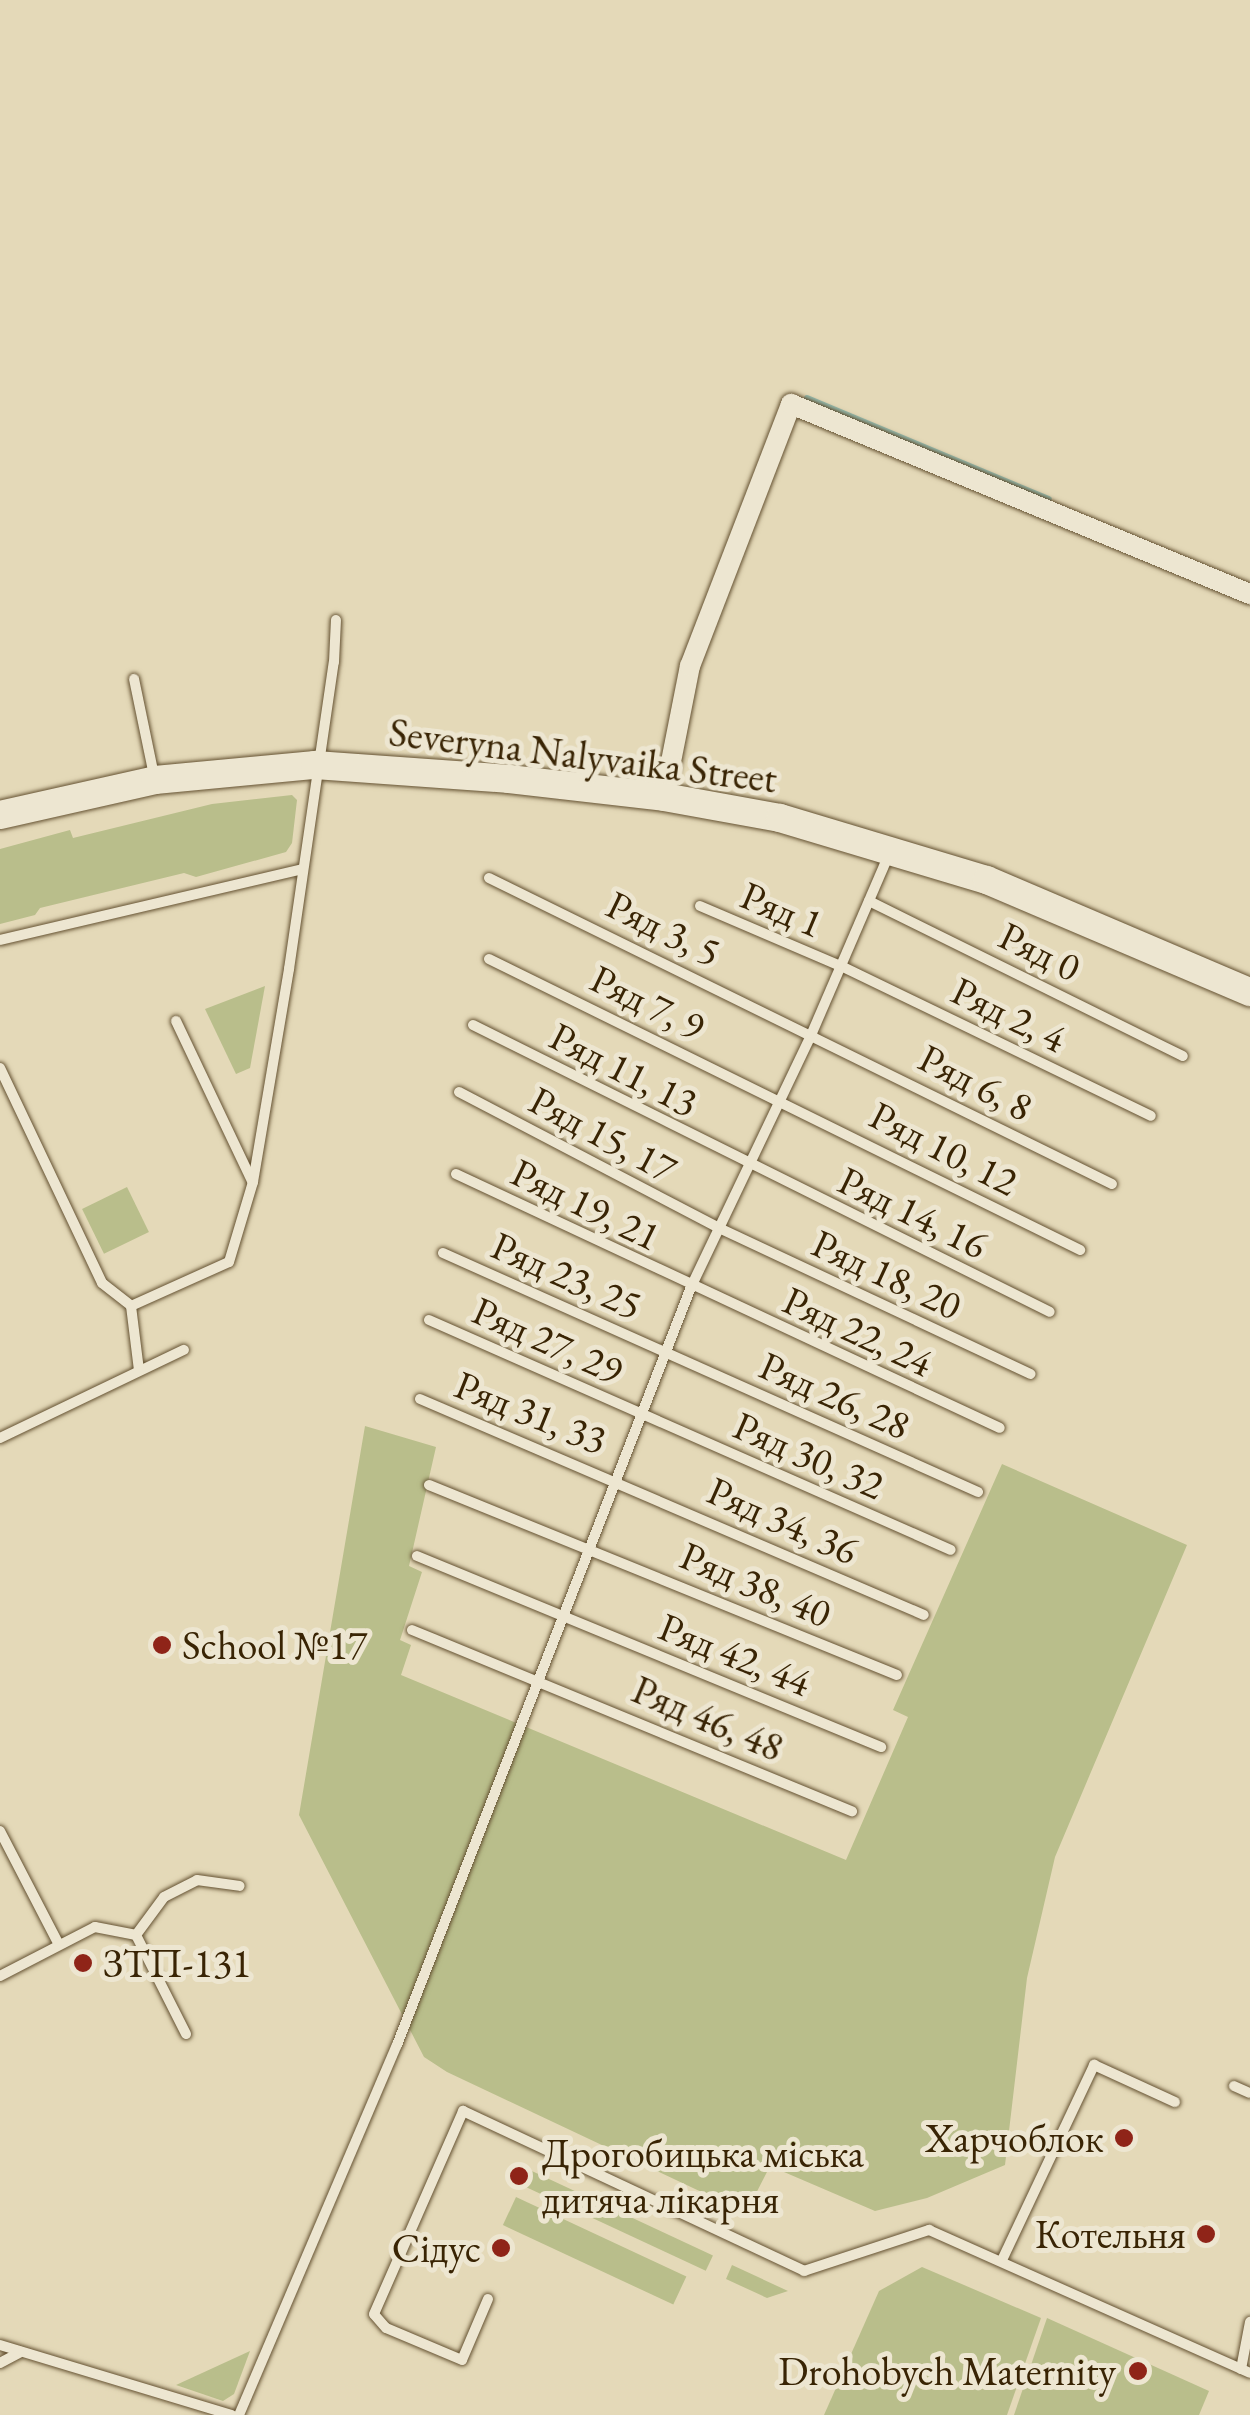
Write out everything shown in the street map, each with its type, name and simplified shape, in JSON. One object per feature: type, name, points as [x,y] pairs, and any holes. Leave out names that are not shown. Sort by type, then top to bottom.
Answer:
[{"type":"street","points":[[664,796],[690,666],[791,404],[1250,594]]},
{"type":"street","name":"Severyna Nalyvaika Street","points":[[0,815],[155,780],[316,765],[509,779],[664,796],[780,818],[892,848],[987,880],[1250,992]]},
{"type":"lane","points":[[132,1306],[230,1262],[253,1182],[334,662],[336,620]]},
{"type":"lane","points":[[134,679],[155,780]]},
{"type":"lane","points":[[0,2346],[235,2415],[397,2045],[691,1288],[812,1033],[892,848]]},
{"type":"lane","points":[[0,940],[302,869]]},
{"type":"lane","name":"Ряд 3, 5","points":[[489,878],[812,1033]]},
{"type":"lane","name":"Ряд 0","points":[[869,901],[1183,1056]]},
{"type":"lane","name":"Ряд 1","points":[[700,906],[840,966]]},
{"type":"lane","name":"Ряд 7, 9","points":[[489,958],[780,1099]]},
{"type":"lane","name":"Ряд 2, 4","points":[[840,966],[1151,1116]]},
{"type":"lane","points":[[176,1021],[253,1182]]},
{"type":"lane","name":"Ряд 11, 13","points":[[473,1025],[749,1166]]},
{"type":"lane","name":"Ряд 6, 8","points":[[812,1033],[1112,1184]]},
{"type":"lane","points":[[0,1068],[102,1283],[132,1306],[140,1370]]},
{"type":"lane","name":"Ряд 15, 17","points":[[459,1092],[720,1228]]},
{"type":"lane","name":"Ряд 10, 12","points":[[780,1099],[1080,1250]]},
{"type":"lane","name":"Ряд 14, 16","points":[[749,1166],[1050,1312]]},
{"type":"lane","name":"Ряд 19, 21","points":[[456,1174],[691,1288]]},
{"type":"lane","name":"Ряд 18, 20","points":[[720,1228],[1030,1374]]},
{"type":"lane","name":"Ряд 23, 25","points":[[443,1252],[667,1352]]},
{"type":"lane","name":"Ряд 22, 24","points":[[691,1288],[1000,1428]]},
{"type":"lane","name":"Ряд 27, 29","points":[[428,1320],[643,1414]]},
{"type":"lane","points":[[0,1438],[184,1350]]},
{"type":"lane","name":"Ряд 26, 28","points":[[667,1352],[978,1492]]},
{"type":"lane","name":"Ряд 31, 33","points":[[420,1399],[618,1481]]},
{"type":"lane","name":"Ряд 30, 32","points":[[643,1414],[951,1550]]},
{"type":"lane","name":"Ряд 34, 36","points":[[618,1481],[924,1615]]},
{"type":"lane","name":"Ряд 38, 40","points":[[429,1484],[896,1675]]},
{"type":"lane","name":"Ряд 42, 44","points":[[417,1556],[882,1747]]},
{"type":"lane","name":"Ряд 46, 48","points":[[412,1630],[852,1811]]},
{"type":"lane","points":[[0,1831],[59,1946]]},
{"type":"lane","points":[[136,1935],[164,1897],[197,1880],[240,1886]]},
{"type":"lane","points":[[0,1976],[95,1927],[136,1935]]},
{"type":"lane","points":[[136,1935],[186,2034]]},
{"type":"lane","points":[[1002,2260],[1094,2066],[1175,2102]]},
{"type":"lane","points":[[1234,2086],[1250,2093]]},
{"type":"lane","points":[[488,2298],[462,2360],[386,2328],[374,2314],[463,2111],[804,2271],[929,2230],[1246,2371],[1250,2322]]},
{"type":"lane","points":[[0,2363],[21,2352]]},
{"type":"green space","points":[[292,795],[297,800],[292,843],[286,852],[196,877],[184,873],[40,908],[35,915],[0,924],[0,849],[70,830],[73,838],[212,804]]},
{"type":"green space","points":[[265,986],[250,1068],[236,1074],[205,1009]]},
{"type":"green space","points":[[127,1187],[149,1232],[104,1254],[82,1209]]},
{"type":"green space","points":[[365,1426],[436,1447],[409,1566],[422,1572],[400,1640],[411,1645],[401,1675],[846,1860],[908,1717],[893,1710],[1002,1464],[1187,1545],[1055,1857],[1027,1978],[1005,2165],[927,2198],[875,2211],[770,2166],[746,2213],[447,2072],[424,2057],[299,1815]]},
{"type":"green space","points":[[519,2165],[713,2255],[706,2271],[512,2180]]},
{"type":"green space","points":[[516,2197],[686,2276],[673,2305],[503,2225]]},
{"type":"green space","points":[[732,2265],[788,2291],[767,2298],[726,2279]]},
{"type":"green space","points":[[922,2267],[1041,2318],[1007,2415],[824,2415],[879,2291]]},
{"type":"green space","points":[[1047,2318],[1209,2391],[1199,2415],[1014,2415]]},
{"type":"green space","points":[[250,2351],[234,2394],[223,2401],[176,2385]]},
{"type":"waterway","points":[[807,398],[1049,499]]},
{"type":"place","name":"School №17","points":[[162,1645]]},
{"type":"place","name":"ЗТП-131","points":[[83,1963]]},
{"type":"place","name":"Харчоблок","points":[[1124,2138]]},
{"type":"place","name":"Дрогобицька міська дитяча лікарня","points":[[519,2176]]},
{"type":"place","name":"Котельня","points":[[1206,2234]]},
{"type":"place","name":"Сідус","points":[[501,2248]]},
{"type":"place","name":"Drohobych Maternity","points":[[1138,2371]]}]
